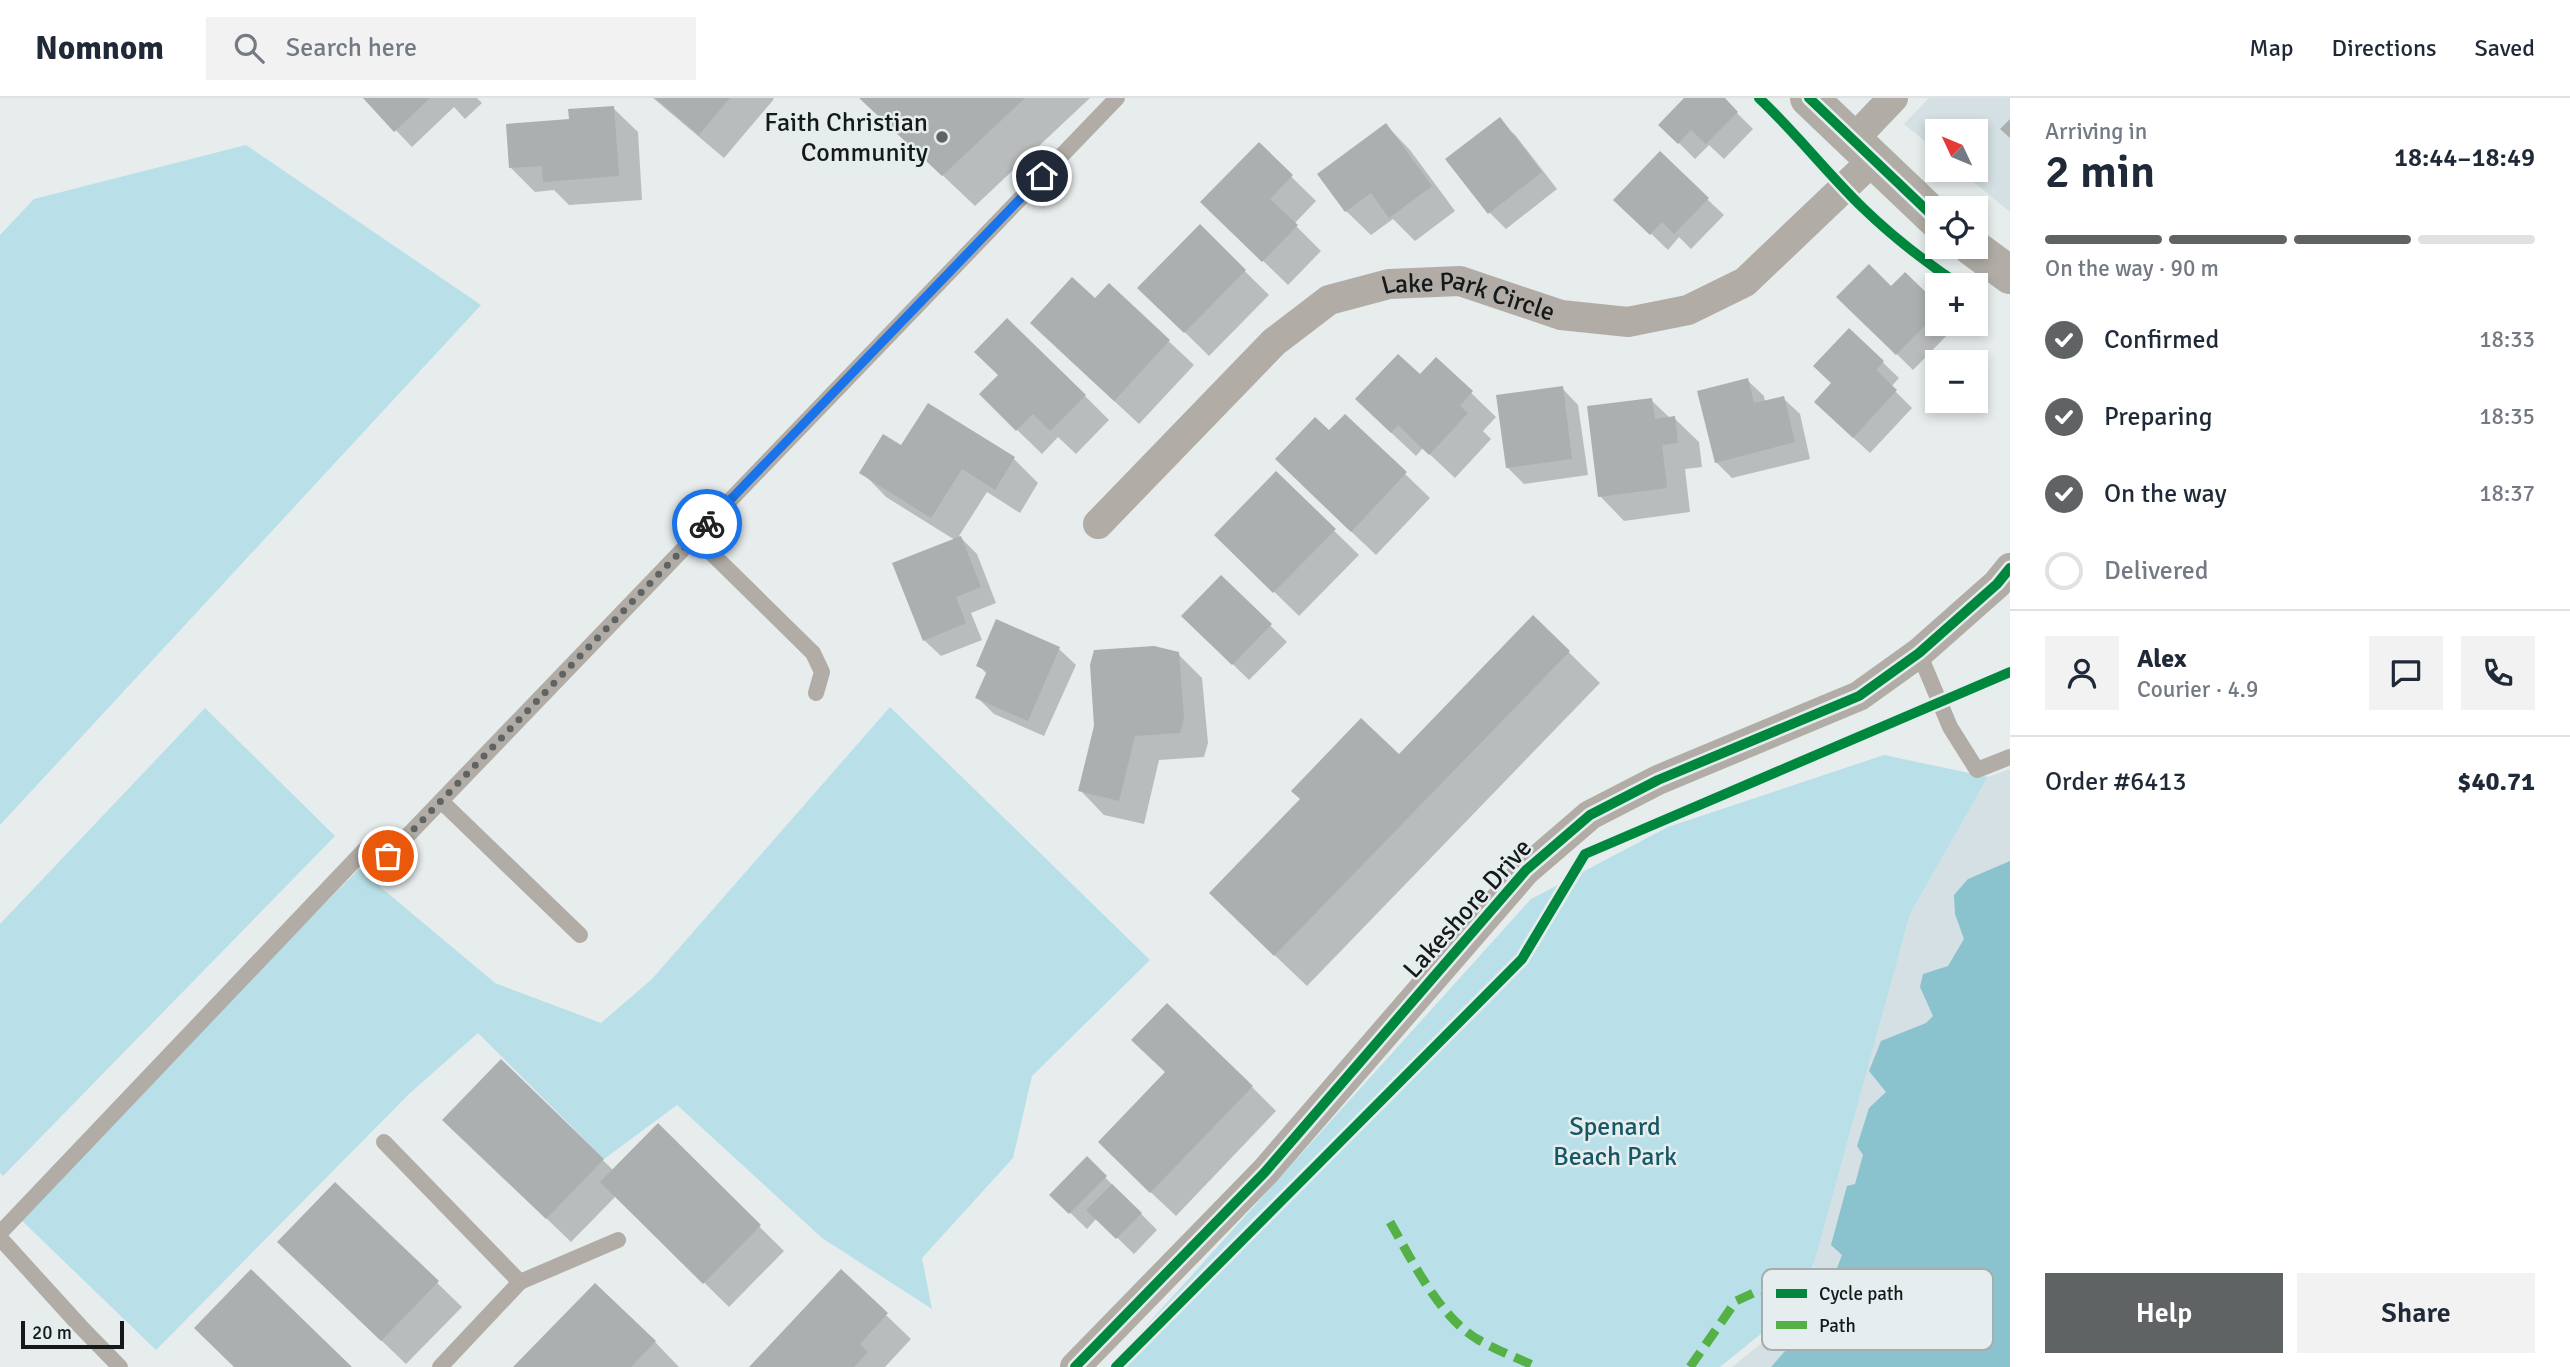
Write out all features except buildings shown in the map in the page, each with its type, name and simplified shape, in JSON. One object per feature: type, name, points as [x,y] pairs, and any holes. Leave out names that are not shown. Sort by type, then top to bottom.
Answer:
[{"type":"street","points":[[1809,98],[1925,209]]},
{"type":"street","name":"Lake Park Circle","points":[[1098,524],[1274,342],[1329,300],[1389,284],[1460,281],[1561,316],[1628,323],[1688,310],[1745,282],[1862,150],[1893,98]]},
{"type":"street","points":[[1988,259],[2010,275]]},
{"type":"street","name":"Lakeshore Drive","points":[[1075,1367],[1265,1172],[1526,870],[1590,815],[1658,780],[1859,696],[1919,653],[1997,584],[2010,568]]},
{"type":"lane","points":[[388,856],[1117,98]]},
{"type":"lane","points":[[695,537],[813,653],[822,672],[816,693]]},
{"type":"lane","points":[[1919,653],[1950,727],[1978,770],[2010,757]]},
{"type":"lane","points":[[441,801],[580,935]]},
{"type":"lane","points":[[120,1367],[0,1235],[373,841]]},
{"type":"lane","points":[[384,1142],[520,1282]]},
{"type":"lane","points":[[440,1367],[520,1282],[618,1240]]},
{"type":"shaded area","points":[[1929,98],[2010,98],[2010,212],[1974,182],[1988,182],[1988,119],[1925,119],[1925,141],[1904,124]]},
{"type":"shaded area","points":[[2010,769],[2010,1367],[1732,1367],[1762,1343],[1762,1350],[1993,1350],[1993,1269],[1814,1269],[1814,1260],[1910,914],[1988,777]]},
{"type":"shaded area","points":[[2010,861],[2010,1367],[1771,1367],[1786,1350],[1993,1350],[1993,1269],[1837,1269],[1842,1255],[1831,1245],[1847,1186],[1855,1184],[1863,1155],[1857,1146],[1869,1108],[1886,1092],[1869,1071],[1881,1041],[1926,1023],[1933,1016],[1920,987],[1923,974],[1948,966],[1964,939],[1955,914],[1954,895],[1968,879]]},
{"type":"green space","points":[[246,145],[481,305],[0,825],[0,235],[34,199]]},
{"type":"green space","points":[[890,707],[1150,960],[1032,1076],[1013,1158],[922,1258],[932,1309],[822,1238],[677,1105],[604,1159],[478,1033],[410,1093],[156,1350],[16,1215],[359,869],[495,983],[601,1023],[652,979]]},
{"type":"green space","points":[[205,708],[335,836],[3,1176],[0,1173],[0,924]]},
{"type":"green space","name":"Spenard Beach Park","points":[[1884,755],[1988,777],[1910,914],[1812,1269],[1762,1269],[1762,1333],[1720,1367],[1109,1367],[1531,899],[1668,827]]},
{"type":"marked path","points":[[1390,1222],[1427,1286],[1463,1329],[1477,1339],[1537,1367]]},
{"type":"marked path","points":[[1690,1367],[1736,1301],[1762,1290]]},
{"type":"cycle path","points":[[1759,98],[1874,219],[1943,273]]},
{"type":"cycle path","points":[[1809,98],[1925,209]]},
{"type":"cycle path","points":[[1075,1367],[1265,1172],[1526,870],[1590,815],[1658,780],[1859,696],[1919,653],[1997,584],[2010,568]]},
{"type":"cycle path","points":[[1116,1367],[1522,959],[1585,854],[2010,672]]},
{"type":"way so far","points":[[388,856],[707,524]]},
{"type":"place","name":"Faith Christian Community","points":[[942,137]]},
{"type":"route","points":[[707,524],[1042,176]]}]
